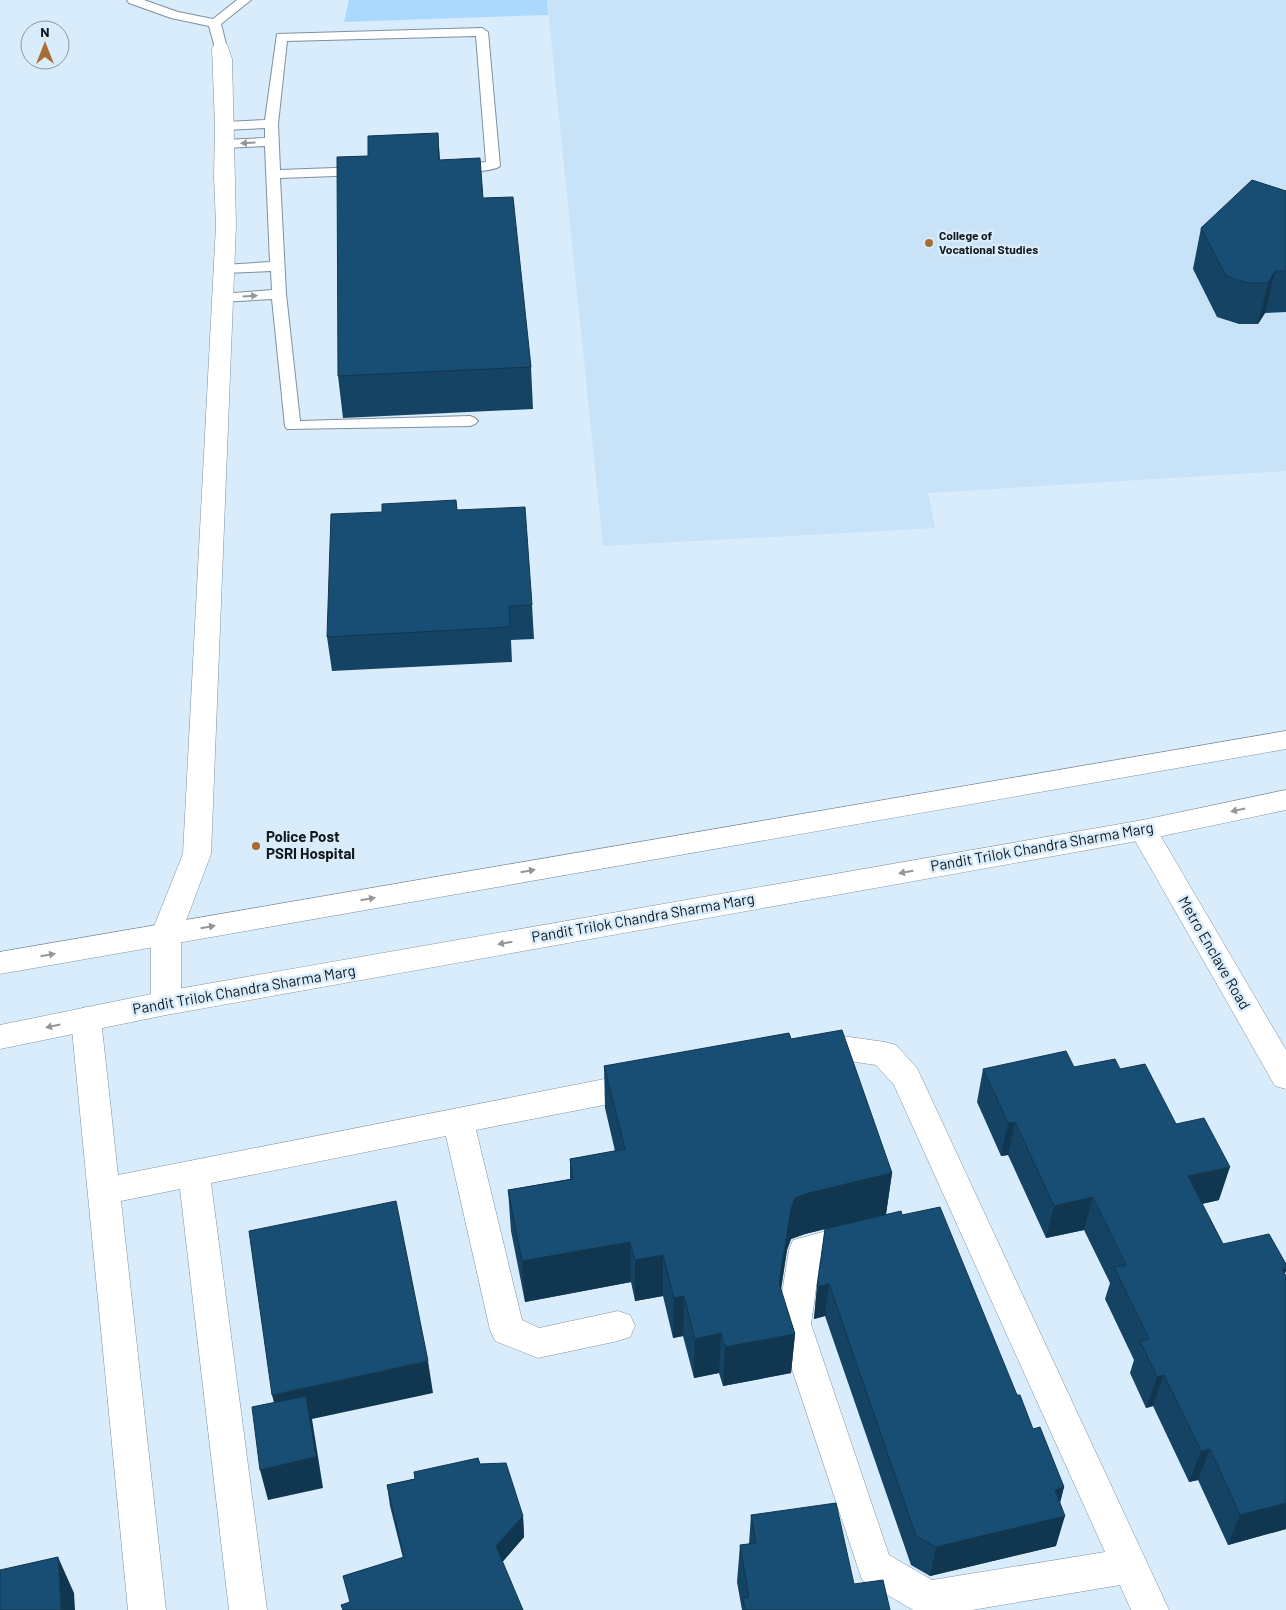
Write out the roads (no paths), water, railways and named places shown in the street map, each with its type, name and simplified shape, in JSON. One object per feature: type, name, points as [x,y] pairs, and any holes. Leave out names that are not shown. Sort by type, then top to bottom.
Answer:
[{"type":"street","points":[[166,1003],[166,934],[197,854],[226,225],[223,59],[221,48]]},
{"type":"street","points":[[0,963],[1286,740]]},
{"type":"street","name":"Pandit Trilok Chandra Sharma Marg","points":[[0,1037],[166,1003],[1143,830],[1286,800]]},
{"type":"street","name":"Metro Enclave Road","points":[[1143,830],[1286,1077]]},
{"type":"street","points":[[86,1019],[146,1610]]},
{"type":"street","points":[[787,1057],[835,1047],[885,1054],[906,1077],[952,1213],[1150,1610]]},
{"type":"street","points":[[104,1191],[671,1079]]},
{"type":"street","points":[[458,1121],[507,1330],[538,1343],[618,1326]]},
{"type":"street","points":[[194,1173],[248,1610]]},
{"type":"street","points":[[891,1228],[805,1250],[794,1324],[875,1567],[928,1598],[1129,1566]]},
{"type":"lane","points":[[133,0],[175,15],[216,23],[245,0]]},
{"type":"lane","points":[[216,23],[221,48]]},
{"type":"lane","points":[[443,168],[493,166],[482,32],[281,37],[271,124],[279,294],[293,426],[470,420]]},
{"type":"lane","points":[[225,135],[271,124]]},
{"type":"lane","points":[[225,135],[272,142]]},
{"type":"lane","points":[[274,174],[373,171]]},
{"type":"lane","points":[[223,269],[278,266]]},
{"type":"lane","points":[[222,298],[279,294]]},
{"type":"place","name":"College of Vocational Studies","points":[[929,243]]},
{"type":"place","name":"Police Post PSRI Hospital","points":[[256,846]]}]
